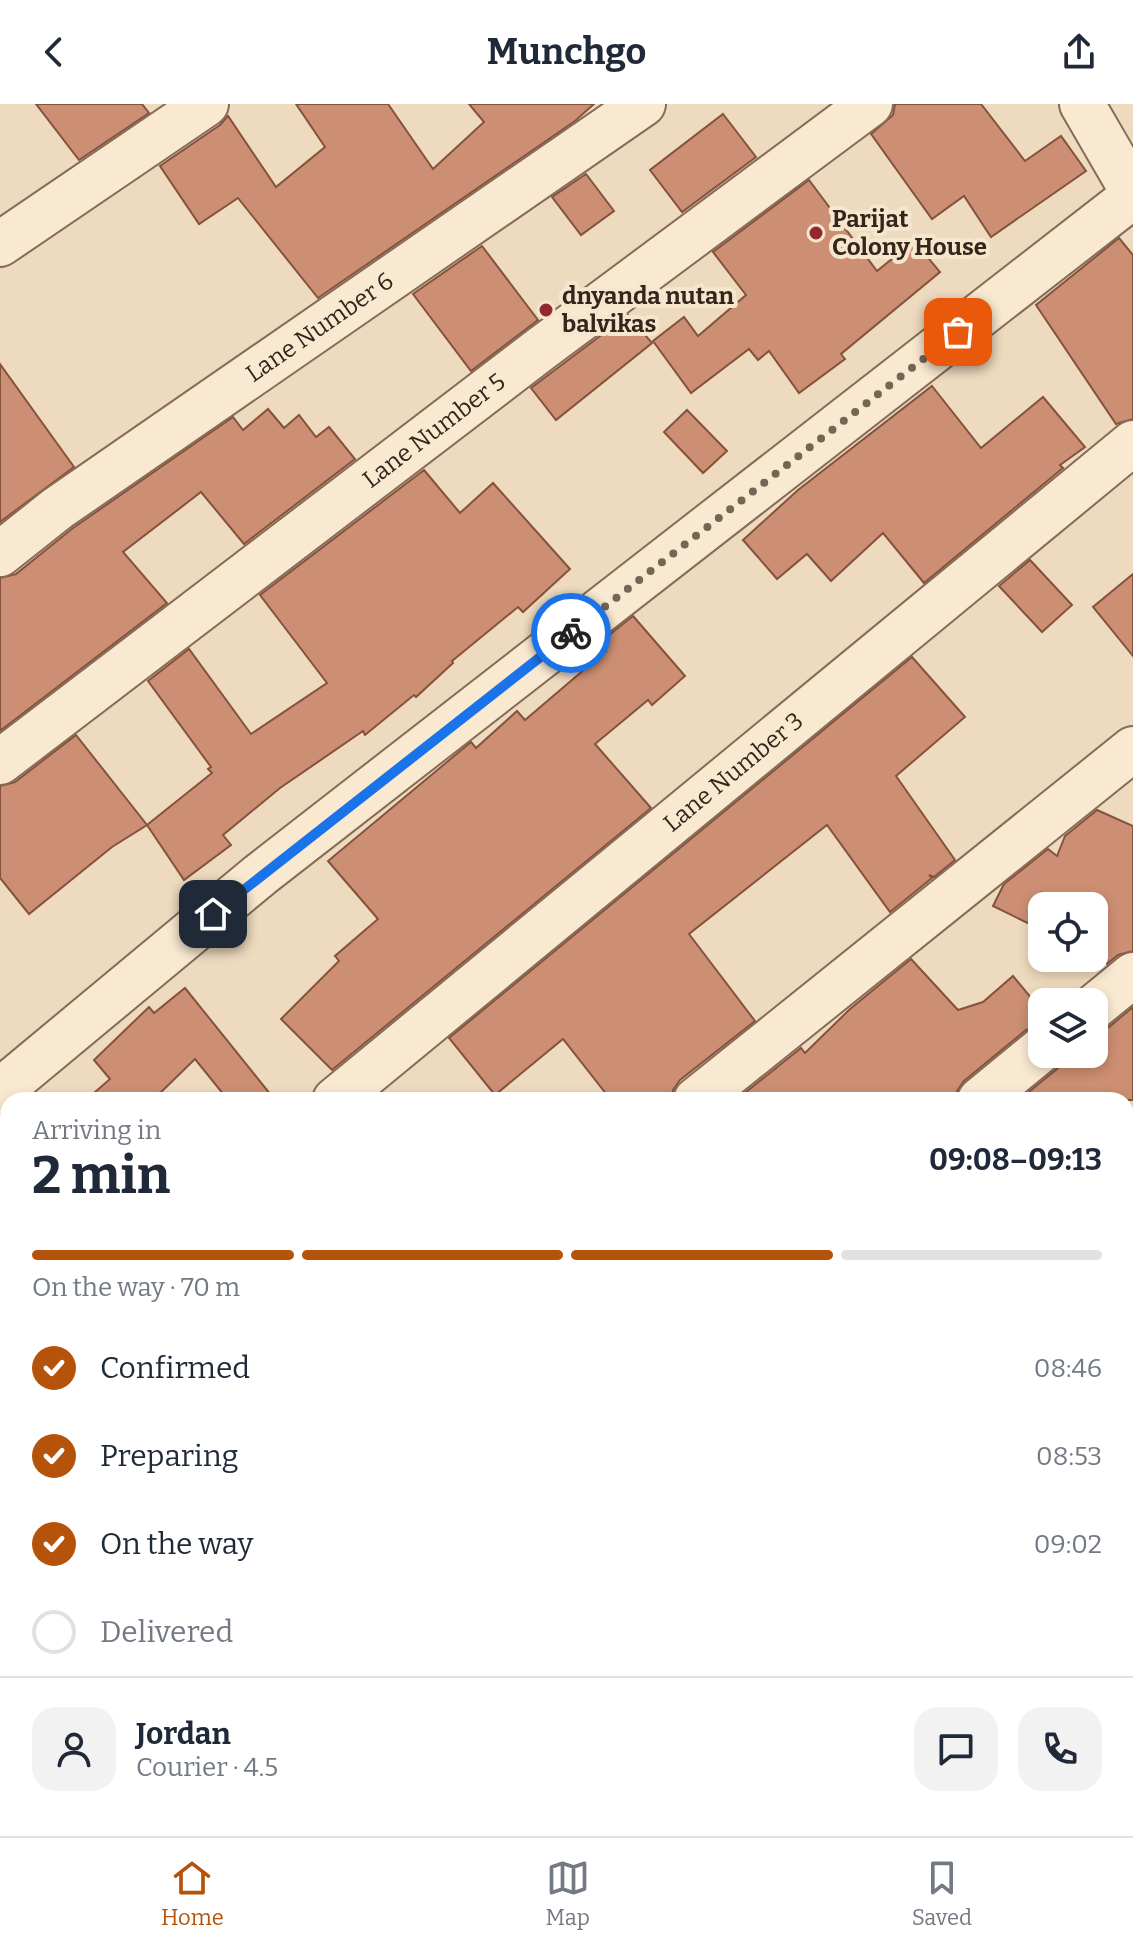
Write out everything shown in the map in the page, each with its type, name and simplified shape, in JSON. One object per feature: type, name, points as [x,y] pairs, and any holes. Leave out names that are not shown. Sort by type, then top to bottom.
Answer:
[{"type":"street","points":[[0,244],[206,104]]},
{"type":"street","name":"Lane Number 6","points":[[0,554],[58,508],[643,104]]},
{"type":"street","name":"Lane Number 5","points":[[0,762],[542,348],[870,104]]},
{"type":"street","points":[[0,1091],[260,875],[1133,194],[1082,104]]},
{"type":"street","name":"Lane Number 3","points":[[345,1092],[1133,443]]},
{"type":"street","points":[[706,1092],[1133,749]]},
{"type":"street","points":[[1108,996],[1133,975]]},
{"type":"street","points":[[990,1092],[1028,1061]]},
{"type":"building","points":[[36,104],[142,104],[149,113],[79,160]]},
{"type":"building","points":[[296,104],[388,104],[433,169],[484,122],[469,104],[594,104],[575,121],[318,298],[238,198],[199,224],[160,166],[220,125],[228,116],[276,187],[325,147]]},
{"type":"building","points":[[895,104],[981,104],[1025,161],[1061,136],[1086,171],[991,237],[964,196],[932,219],[871,134],[893,115]]},
{"type":"building","points":[[723,114],[756,157],[682,212],[650,170]]},
{"type":"building","points":[[586,174],[614,211],[581,235],[552,197]]},
{"type":"building","points":[[809,180],[877,271],[914,241],[940,272],[841,354],[845,359],[799,393],[769,351],[758,360],[749,349],[691,393],[653,341],[684,317],[698,336],[746,295],[713,252]]},
{"type":"building","points":[[1119,238],[1133,255],[1133,419],[1116,424],[1036,305]]},
{"type":"building","points":[[482,246],[538,320],[471,371],[413,294]]},
{"type":"building","points":[[628,315],[652,343],[556,420],[531,388]]},
{"type":"building","points":[[0,364],[74,467],[0,522]]},
{"type":"building","points":[[932,386],[981,448],[1043,397],[1085,447],[924,583],[883,533],[831,581],[807,554],[777,579],[743,540],[798,490]]},
{"type":"building","points":[[268,409],[284,428],[299,415],[316,437],[329,427],[355,459],[244,544],[201,492],[123,552],[167,603],[0,731],[0,578],[16,574],[73,528],[233,417],[243,430]]},
{"type":"building","points":[[687,410],[727,451],[703,473],[664,432]]},
{"type":"building","points":[[424,470],[460,513],[493,483],[570,569],[523,612],[518,607],[452,661],[416,697],[414,695],[365,735],[363,731],[280,788],[223,835],[231,845],[184,880],[147,825],[212,773],[208,769],[211,767],[148,681],[189,649],[251,734],[327,683],[260,595]]},
{"type":"building","points":[[1030,560],[1072,605],[1042,632],[999,586]]},
{"type":"building","points":[[1133,574],[1133,656],[1093,607]]},
{"type":"building","points":[[633,616],[685,676],[652,705],[648,700],[595,744],[651,808],[332,1070],[281,1019],[339,961],[335,956],[378,919],[328,861],[471,742],[476,748],[517,711],[525,720],[606,651],[599,643]]},
{"type":"building","points":[[912,657],[965,717],[896,776],[955,860],[934,877],[929,875],[932,878],[890,912],[827,825],[689,934],[755,1021],[680,1080],[673,1092],[605,1092],[563,1039],[499,1092],[493,1092],[449,1038]]},
{"type":"building","points":[[76,735],[147,825],[112,847],[29,914],[0,878],[0,786],[15,782]]},
{"type":"building","points":[[1097,810],[1133,826],[1133,951],[1118,955],[1108,963],[1108,892],[1028,892],[1028,923],[993,906],[1004,884],[1048,849],[1057,856],[1065,836]]},
{"type":"building","points":[[911,959],[958,1010],[983,1002],[1013,976],[1028,994],[1028,1029],[964,1081],[957,1092],[746,1092],[801,1048],[805,1053],[850,1009]]},
{"type":"building","points":[[185,988],[269,1092],[222,1092],[195,1059],[161,1092],[95,1092],[110,1079],[94,1060],[149,1007],[154,1013]]},
{"type":"building","points":[[1133,1007],[1133,1092],[1029,1092],[1058,1068],[1108,1068],[1108,1027]]},
{"type":"way so far","points":[[571,633],[958,332]]},
{"type":"place","name":"Parijat Colony House","points":[[816,233]]},
{"type":"place","name":"dnyanda nutan balvikas","points":[[546,310]]},
{"type":"route","points":[[213,914],[571,633]]}]
